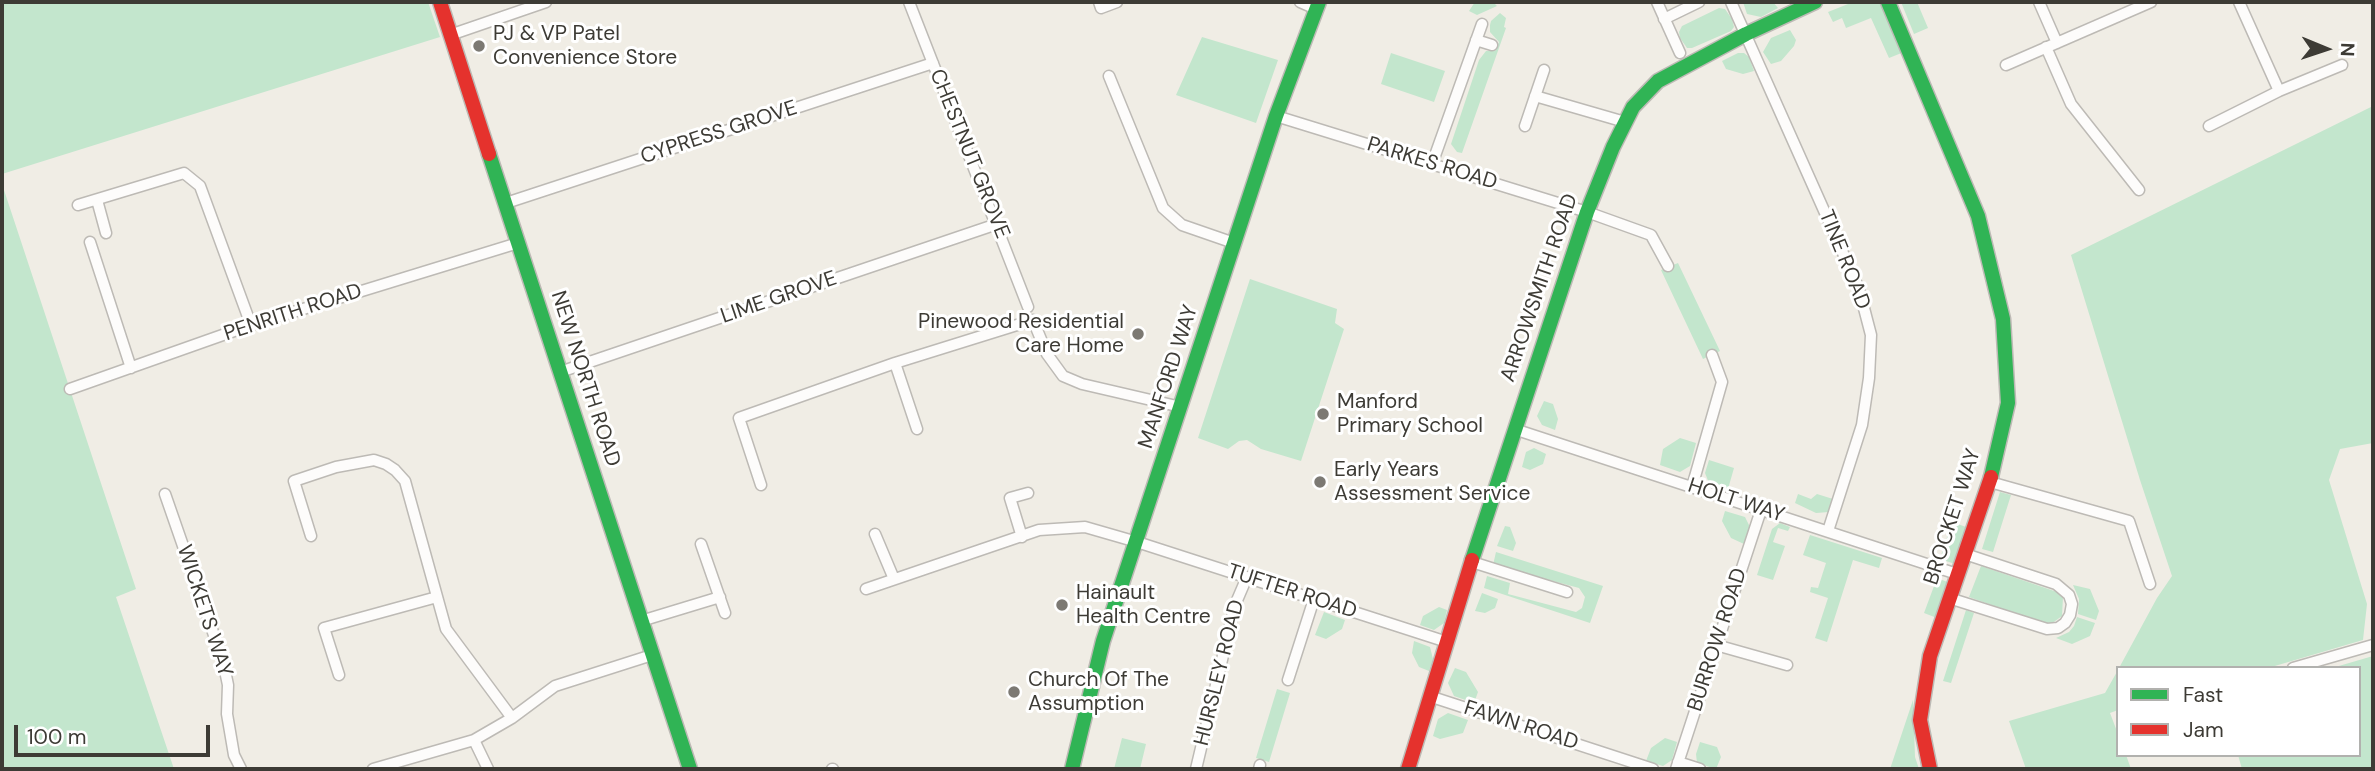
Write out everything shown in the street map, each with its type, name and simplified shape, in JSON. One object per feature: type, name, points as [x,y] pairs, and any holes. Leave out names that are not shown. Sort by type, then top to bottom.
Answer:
[{"type":"street","name":"NEW NORTH ROAD","points":[[440,2],[690,769]]},
{"type":"street","points":[[450,35],[547,2]]},
{"type":"street","name":"CHESTNUT GROVE","points":[[909,2],[1028,307]]},
{"type":"street","points":[[1099,2],[1101,8],[1117,2]]},
{"type":"street","points":[[1300,2],[1317,5]]},
{"type":"street","points":[[1657,2],[1680,53]]},
{"type":"street","points":[[1664,19],[1699,2]]},
{"type":"street","name":"TINE ROAD","points":[[1731,2],[1859,289],[1871,335],[1869,378],[1862,425],[1828,531]]},
{"type":"street","name":"ARROWSMITH ROAD","points":[[1408,769],[1514,429],[1587,212],[1625,122],[1633,107],[1658,81],[1746,34],[1815,2]]},
{"type":"street","name":"BROCKET WAY","points":[[1888,2],[1978,216],[2003,319],[2008,403],[1990,482],[1930,656],[1920,720],[1930,769]]},
{"type":"street","points":[[2039,2],[2071,104],[2139,190]]},
{"type":"street","points":[[2006,65],[2151,2]]},
{"type":"street","points":[[2238,2],[2279,91]]},
{"type":"street","name":"MANFORD WAY","points":[[1072,769],[1104,641],[1276,116],[1317,5]]},
{"type":"street","points":[[1432,164],[1482,24]]},
{"type":"street","points":[[1476,40],[1492,45]]},
{"type":"street","name":"CYPRESS GROVE","points":[[506,203],[933,63]]},
{"type":"street","points":[[2209,126],[2279,91],[2342,65]]},
{"type":"street","points":[[1525,126],[1544,70]]},
{"type":"street","points":[[1109,76],[1163,208],[1182,225],[1234,243]]},
{"type":"street","points":[[1535,96],[1625,122]]},
{"type":"street","name":"PARKES ROAD","points":[[1276,116],[1587,212],[1651,235],[1668,266]]},
{"type":"street","points":[[78,205],[184,173],[200,186],[251,325]]},
{"type":"street","points":[[97,200],[106,233]]},
{"type":"street","name":"LIME GROVE","points":[[560,372],[997,224]]},
{"type":"street","points":[[90,242],[131,368]]},
{"type":"street","name":"PENRITH ROAD","points":[[70,389],[251,325],[518,243]]},
{"type":"street","points":[[761,485],[739,418],[895,363],[1033,320],[1047,354],[1063,376],[1083,384],[1181,407]]},
{"type":"street","points":[[1692,487],[1722,382],[1712,355]]},
{"type":"street","points":[[895,363],[917,429]]},
{"type":"street","name":"HOLT WAY","points":[[1514,429],[1957,574]]},
{"type":"street","points":[[312,536],[294,481],[336,467],[374,460],[395,470],[405,481],[446,629],[512,718]]},
{"type":"street","points":[[1990,482],[2129,521],[2150,584]]},
{"type":"street","points":[[1022,537],[1010,498],[1028,493]]},
{"type":"street","name":"WICKETS WAY","points":[[165,494],[223,661],[228,685],[227,714],[234,755],[241,769]]},
{"type":"street","name":"BURROW ROAD","points":[[1677,766],[1761,510]]},
{"type":"street","name":"TUFTER ROAD","points":[[866,589],[1039,530],[1085,527],[1447,642]]},
{"type":"street","points":[[875,534],[894,579]]},
{"type":"street","points":[[701,544],[725,613]]},
{"type":"street","points":[[1949,598],[2048,629],[2065,623],[2070,615],[2072,604],[2069,595],[2056,584],[1965,554]]},
{"type":"street","points":[[1472,562],[1567,592]]},
{"type":"street","name":"HURSLEY ROAD","points":[[1196,769],[1236,605],[1247,577]]},
{"type":"street","points":[[339,676],[324,628],[437,597]]},
{"type":"street","points":[[641,621],[719,597]]},
{"type":"street","points":[[1288,680],[1314,599]]},
{"type":"street","points":[[1716,645],[1787,665]]},
{"type":"street","points":[[2300,666],[2373,645]]},
{"type":"street","points":[[381,768],[474,740],[512,718],[555,686],[652,655]]},
{"type":"street","name":"FAWN ROAD","points":[[1429,696],[1653,769]]},
{"type":"street","points":[[474,740],[488,769]]},
{"type":"street","points":[[1677,766],[1700,769]]},
{"type":"green space","points":[[2,2],[428,2],[440,37],[2,174]]},
{"type":"green space","points":[[1475,2],[1493,2],[1497,6],[1477,15],[1469,11]]},
{"type":"green space","points":[[1743,2],[1773,2],[1778,8],[1761,17],[1747,14]]},
{"type":"green space","points":[[1853,2],[1882,2],[1904,52],[1889,58],[1871,18],[1846,28],[1842,18],[1833,22],[1828,12]]},
{"type":"green space","points":[[1901,2],[1917,2],[1928,28],[1914,34]]},
{"type":"green space","points":[[1719,8],[1725,9],[1732,19],[1734,27],[1731,31],[1687,48],[1680,38],[1682,26]]},
{"type":"green space","points":[[1500,13],[1506,18],[1506,28],[1462,153],[1457,152],[1451,144],[1479,60],[1486,51],[1495,51],[1499,42],[1490,32],[1490,25]]},
{"type":"green space","points":[[1790,30],[1796,40],[1794,46],[1781,61],[1771,64],[1763,52],[1771,38]]},
{"type":"green space","points":[[1202,37],[1278,60],[1256,123],[1176,95]]},
{"type":"green space","points":[[1391,53],[1445,71],[1434,102],[1381,84]]},
{"type":"green space","points":[[1738,53],[1749,57],[1754,71],[1743,74],[1726,69],[1722,61]]},
{"type":"green space","points":[[2373,106],[2373,443],[2340,449],[2329,480],[2367,604],[2363,640],[2275,666],[2120,666],[2172,576],[2071,255]]},
{"type":"green space","points":[[2,184],[136,589],[116,597],[174,769],[2,769]]},
{"type":"green space","points":[[1678,263],[1720,351],[1703,359],[1661,270]]},
{"type":"green space","points":[[1250,279],[1337,309],[1335,323],[1344,329],[1301,461],[1261,449],[1247,440],[1239,441],[1228,449],[1198,438]]},
{"type":"green space","points":[[1544,401],[1553,404],[1558,419],[1555,430],[1542,425],[1537,416]]},
{"type":"green space","points":[[1680,438],[1696,443],[1690,466],[1680,472],[1660,465],[1663,449]]},
{"type":"green space","points":[[1534,448],[1546,454],[1543,464],[1530,470],[1522,467],[1526,452]]},
{"type":"green space","points":[[1709,460],[1734,468],[1728,489],[1709,483],[1705,473]]},
{"type":"green space","points":[[2000,492],[2011,495],[1993,552],[1982,549]]},
{"type":"green space","points":[[1798,494],[1811,499],[1817,494],[1833,499],[1829,512],[1816,513],[1795,503]]},
{"type":"green space","points":[[1725,511],[1745,517],[1750,527],[1744,544],[1731,538],[1722,521]]},
{"type":"green space","points":[[1952,522],[1969,528],[1958,565],[1940,559]]},
{"type":"green space","points":[[1780,523],[1790,527],[1788,531],[1778,528],[1773,542],[1785,546],[1773,580],[1757,575],[1772,529]]},
{"type":"green space","points":[[1505,526],[1510,527],[1516,543],[1513,551],[1497,546]]},
{"type":"green space","points":[[1810,535],[1882,558],[1879,568],[1853,560],[1827,642],[1815,638],[1828,598],[1810,592],[1811,587],[1818,588],[1826,563],[1803,555]]},
{"type":"green space","points":[[1496,552],[1603,586],[1590,623],[1484,588],[1487,576],[1510,583],[1508,594],[1576,612],[1582,608],[1585,597],[1579,588],[1493,565]]},
{"type":"green space","points":[[1981,566],[2060,593],[2063,597],[2062,616],[2051,624],[2042,623],[1969,597]]},
{"type":"green space","points":[[1937,578],[1950,583],[1937,618],[1924,613]]},
{"type":"green space","points":[[2073,585],[2090,589],[2099,611],[2096,620],[2078,614],[2079,599]]},
{"type":"green space","points":[[1482,593],[1498,599],[1495,608],[1485,613],[1475,611]]},
{"type":"green space","points":[[1439,607],[1447,610],[1444,623],[1434,630],[1420,625],[1423,616]]},
{"type":"green space","points":[[1966,610],[1974,613],[1951,683],[1943,681]]},
{"type":"green space","points":[[1324,612],[1345,620],[1342,629],[1326,639],[1315,635]]},
{"type":"green space","points":[[2077,617],[2095,623],[2090,636],[2072,644],[2056,638],[2069,632]]},
{"type":"green space","points":[[1414,641],[1430,647],[1433,659],[1429,671],[1419,667],[1412,653]]},
{"type":"green space","points":[[2373,656],[2373,769],[2242,769],[2239,757],[2361,757],[2361,666],[2339,666]]},
{"type":"green space","points":[[1455,668],[1466,672],[1478,692],[1474,703],[1454,696],[1448,683]]},
{"type":"green space","points":[[2116,674],[2116,711],[2110,713],[2116,729],[2116,757],[2127,757],[2131,769],[2026,769],[2009,721],[2105,693]]},
{"type":"green space","points":[[1277,689],[1290,693],[1269,762],[1256,758]]},
{"type":"green space","points":[[1913,700],[1915,757],[1919,769],[1890,769]]},
{"type":"green space","points":[[1448,713],[1468,720],[1463,733],[1440,739],[1433,736],[1438,719]]},
{"type":"green space","points":[[1122,738],[1146,744],[1140,769],[1114,769]]},
{"type":"green space","points":[[1665,738],[1677,742],[1672,760],[1663,766],[1646,761],[1651,748]]},
{"type":"green space","points":[[1700,742],[1717,747],[1721,757],[1716,769],[1697,763],[1696,754]]},
{"type":"traffic: fast","points":[[1072,769],[1103,641],[1276,116],[1319,2]]},
{"type":"traffic: fast","points":[[1472,560],[1587,212],[1613,147],[1633,107],[1658,81],[1746,34],[1815,2]]},
{"type":"traffic: fast","points":[[1888,2],[1978,216],[2003,319],[2008,403],[1991,477]]},
{"type":"traffic: fast","points":[[489,154],[690,769]]},
{"type":"traffic: jam","points":[[440,2],[489,154]]},
{"type":"traffic: jam","points":[[1930,769],[1920,720],[1930,656],[1991,477]]},
{"type":"traffic: jam","points":[[1408,769],[1472,560]]},
{"type":"place","name":"PJ & VP Patel Convenience Store","points":[[479,46]]},
{"type":"place","name":"Pinewood Residential Care Home","points":[[1138,334]]},
{"type":"place","name":"Manford Primary School","points":[[1323,414]]},
{"type":"place","name":"Early Years Assessment Service","points":[[1320,482]]},
{"type":"place","name":"Hainault Health Centre","points":[[1062,605]]},
{"type":"place","name":"Church Of The Assumption","points":[[1014,692]]}]
